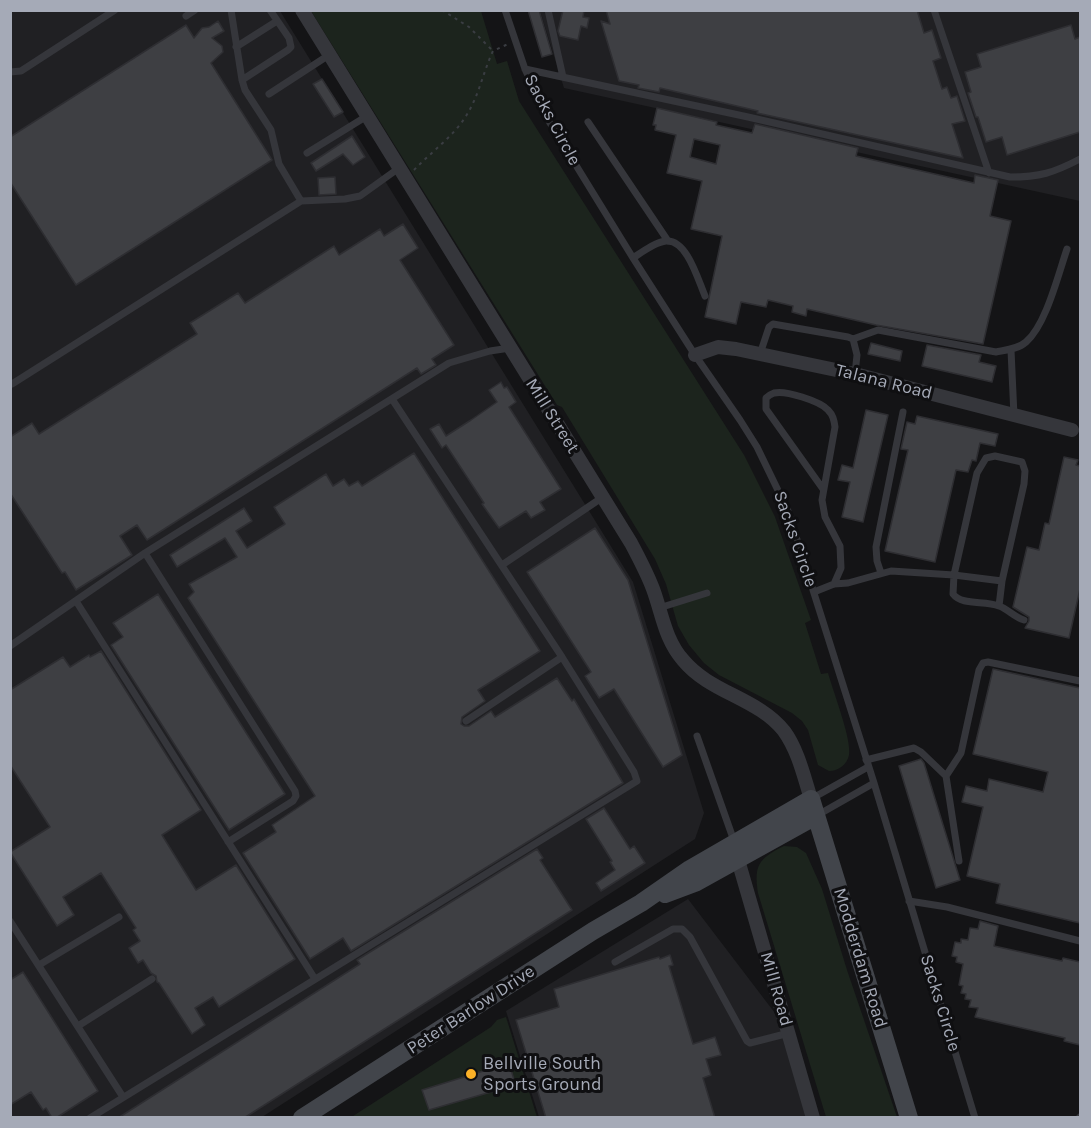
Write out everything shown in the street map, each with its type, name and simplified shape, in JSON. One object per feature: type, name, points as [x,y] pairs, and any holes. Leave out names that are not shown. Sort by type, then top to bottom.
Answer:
[{"type":"street","name":"Mill Street","points":[[302,10],[643,565],[674,649],[703,679],[758,708],[783,729],[793,747],[814,807]]},
{"type":"street","name":"Talana Road","points":[[695,355],[718,347],[760,354],[855,374],[1076,431]]},
{"type":"street","name":"Peter Barlow Drive","points":[[302,1118],[594,931],[641,903],[697,882],[736,852],[814,807]]},
{"type":"street","name":"Modderdam Road","points":[[814,807],[909,1118]]},
{"type":"street","name":"Mill Road","points":[[736,852],[813,1118]]},
{"type":"lane","points":[[10,72],[21,70],[116,10]]},
{"type":"lane","points":[[186,16],[195,10]]},
{"type":"lane","points":[[239,10],[231,13],[245,90],[271,130],[279,164],[301,201]]},
{"type":"lane","points":[[242,80],[291,47],[289,38],[270,10]]},
{"type":"lane","name":"Sacks Circle","points":[[505,10],[525,69],[550,123],[695,355],[740,420],[788,511],[874,783],[975,1118]]},
{"type":"lane","points":[[548,10],[563,77]]},
{"type":"lane","points":[[934,10],[988,173]]},
{"type":"lane","points":[[236,47],[277,21]]},
{"type":"lane","points":[[269,94],[329,55]]},
{"type":"lane","points":[[525,69],[760,119],[1010,177],[1032,177],[1053,173],[1080,159]]},
{"type":"lane","points":[[307,153],[367,116]]},
{"type":"lane","points":[[588,122],[668,241]]},
{"type":"lane","points":[[12,384],[301,201],[360,196],[402,173]]},
{"type":"lane","points":[[633,258],[656,244],[668,241],[679,244],[705,296]]},
{"type":"lane","points":[[760,354],[769,327],[780,323],[853,339],[878,330],[996,352],[1011,350],[1025,343],[1039,327],[1067,249]]},
{"type":"lane","points":[[853,339],[857,355],[855,374]]},
{"type":"lane","points":[[10,646],[145,553],[448,363],[510,348]]},
{"type":"lane","points":[[1011,350],[1014,416]]},
{"type":"lane","points":[[823,489],[766,409],[766,398],[770,394],[780,393],[814,400],[833,416],[835,427],[823,489],[822,509],[838,539],[842,555],[834,584]]},
{"type":"lane","points":[[90,1118],[637,781],[634,772],[562,657],[392,399]]},
{"type":"lane","points":[[881,573],[876,547],[903,412]]},
{"type":"lane","points":[[999,606],[1025,471],[1022,462],[995,456],[986,458],[977,473],[952,589],[954,597],[958,599],[999,606],[1013,616],[1024,620]]},
{"type":"lane","points":[[502,565],[603,497]]},
{"type":"lane","points":[[145,553],[295,790],[296,796],[293,801],[228,842]]},
{"type":"lane","points":[[814,592],[834,584],[848,583],[891,571],[1002,581]]},
{"type":"lane","points":[[659,608],[707,593]]},
{"type":"lane","points":[[76,601],[315,979]]},
{"type":"lane","points":[[466,721],[562,657]]},
{"type":"lane","points":[[959,861],[946,776],[961,753],[979,670],[983,663],[988,662],[1080,681]]},
{"type":"lane","points":[[697,736],[736,852]]},
{"type":"lane","name":"Peter Barlow Drive","points":[[814,807],[867,764],[914,748],[946,776]]},
{"type":"lane","name":"Peter Barlow Drive","points":[[814,807],[874,783]]},
{"type":"lane","points":[[909,901],[947,907],[1080,941]]},
{"type":"lane","points":[[39,965],[119,917]]},
{"type":"lane","points":[[10,921],[123,1097]]},
{"type":"lane","points":[[615,962],[673,929],[682,928],[690,937],[747,1041],[750,1043],[789,1033]]},
{"type":"lane","points":[[78,1026],[152,979]]},
{"type":"path","points":[[442,10],[470,27],[493,51]]},
{"type":"path","points":[[402,173],[453,132],[466,117],[493,51],[515,41]]},
{"type":"shaded area","points":[[10,11],[280,11],[633,582],[704,813],[695,839],[262,1117],[11,1117]]},
{"type":"shaded area","points":[[311,11],[481,11],[497,64],[507,61],[519,101],[744,455],[775,517],[811,620],[805,623],[821,674],[828,673],[845,727],[849,755],[842,767],[829,771],[818,765],[808,730],[802,721],[792,713],[719,675],[704,663],[689,645],[678,626],[666,584],[655,559],[562,407],[557,405]]},
{"type":"shaded area","points":[[540,11],[1080,11],[1080,201],[564,88]]},
{"type":"shaded area","points":[[784,846],[797,847],[806,853],[822,889],[897,1117],[826,1117],[758,893],[757,876],[760,864],[768,855]]},
{"type":"shaded area","points":[[688,899],[781,1021],[810,1117],[539,1117],[506,1011]]},
{"type":"shaded area","name":"Bellville South Sports Ground","points":[[506,1017],[537,1117],[350,1118],[491,1027],[497,1020]]},
{"type":"building","points":[[528,10],[539,10],[552,54],[542,57]]},
{"type":"building","points":[[563,10],[584,10],[583,17],[589,18],[587,28],[581,26],[578,40],[560,36],[558,31]]},
{"type":"building","points":[[606,10],[917,10],[924,33],[932,30],[941,58],[933,61],[942,89],[947,87],[951,98],[957,96],[965,121],[952,124],[963,158],[757,113],[758,111],[660,88],[659,92],[638,88],[639,85],[619,81],[601,21],[610,24]]},
{"type":"building","points":[[218,21],[224,31],[212,38],[222,46],[223,52],[211,63],[272,160],[76,285],[10,182],[10,137],[186,25],[194,38],[202,28],[209,27]]},
{"type":"building","points":[[1071,25],[1075,39],[1080,37],[1080,132],[1007,155],[1002,137],[986,142],[968,93],[971,92],[965,72],[981,67],[977,54]]},
{"type":"building","points":[[322,79],[343,112],[334,117],[313,84]]},
{"type":"building","points":[[657,108],[752,133],[755,124],[858,148],[856,156],[974,183],[975,175],[998,180],[990,216],[1011,221],[983,344],[876,325],[807,309],[806,316],[792,312],[793,306],[768,300],[766,307],[741,302],[736,324],[705,317],[722,236],[691,229],[702,181],[667,173],[676,135],[655,130],[656,125],[653,125]],"holes":[[[694,139],[720,145],[716,164],[690,157]]]},
{"type":"building","points":[[352,136],[365,157],[353,165],[343,154],[316,171],[311,163]]},
{"type":"building","points":[[335,177],[336,194],[319,195],[318,178]]},
{"type":"building","points":[[403,224],[418,248],[400,260],[454,345],[432,359],[436,365],[421,374],[417,368],[147,540],[137,525],[120,536],[132,555],[76,590],[65,572],[62,573],[10,493],[10,437],[32,423],[39,434],[197,334],[190,323],[238,293],[245,303],[334,246],[339,255],[380,229],[384,236]]},
{"type":"building","points":[[871,343],[902,351],[900,361],[868,354]]},
{"type":"building","points":[[927,345],[981,355],[979,362],[996,366],[992,382],[922,366]]},
{"type":"building","points":[[501,382],[516,402],[509,407],[561,489],[540,502],[545,510],[531,518],[526,511],[499,528],[446,445],[442,448],[430,429],[439,424],[446,436],[471,420],[497,402],[489,390]]},
{"type":"building","points":[[866,410],[888,415],[863,522],[842,517],[850,482],[838,480],[842,465],[853,468]]},
{"type":"building","points":[[917,416],[998,434],[995,446],[980,443],[976,461],[972,460],[968,472],[956,470],[935,562],[885,551],[908,450],[901,449],[907,422],[915,424]]},
{"type":"building","points":[[414,453],[540,651],[478,690],[485,701],[462,717],[461,724],[469,726],[491,711],[495,717],[557,678],[572,701],[574,699],[623,783],[351,951],[343,938],[310,959],[243,853],[276,832],[272,825],[315,796],[188,598],[194,592],[189,584],[237,557],[225,538],[177,567],[170,555],[244,508],[252,521],[236,531],[247,548],[285,524],[274,507],[326,474],[333,486],[344,479],[349,486],[358,481],[362,486]]},
{"type":"building","points":[[1064,457],[1078,460],[1076,465],[1080,466],[1080,589],[1069,638],[1025,628],[1029,617],[1013,607],[1027,547],[1039,550],[1045,523],[1049,524]]},
{"type":"building","points":[[595,528],[628,580],[682,755],[663,767],[614,689],[599,698],[585,676],[591,672],[527,572]]},
{"type":"building","points":[[158,594],[285,794],[229,830],[111,645],[123,637],[113,623]]},
{"type":"building","points":[[101,651],[201,810],[162,835],[196,890],[236,865],[295,959],[219,1007],[213,997],[195,1008],[205,1025],[192,1034],[157,982],[156,976],[151,973],[143,960],[138,963],[129,948],[140,941],[133,930],[136,928],[101,873],[63,897],[74,915],[57,926],[10,852],[50,827],[10,765],[10,690],[63,657],[70,667],[89,655],[90,657]]},
{"type":"building","points":[[993,669],[1080,688],[1080,923],[996,903],[1000,884],[967,876],[983,807],[962,802],[966,786],[987,791],[989,779],[1043,792],[1048,772],[973,754]]},
{"type":"building","points":[[921,759],[960,880],[936,888],[899,766]]},
{"type":"building","points":[[604,808],[630,849],[634,846],[645,863],[601,891],[596,883],[615,870],[610,862],[612,861],[586,819]]},
{"type":"building","points":[[537,849],[543,858],[540,860],[572,910],[244,1118],[118,1118],[360,964],[357,960]]},
{"type":"building","points":[[980,921],[998,926],[994,946],[1062,961],[1063,958],[1080,962],[1080,1045],[1064,1041],[1065,1038],[975,1017],[978,1008],[969,1007],[971,1000],[965,999],[966,994],[961,993],[963,986],[959,985],[963,964],[956,962],[957,957],[952,956],[955,942],[961,943],[961,939],[968,940],[970,928],[978,929]]},
{"type":"building","points":[[670,955],[673,965],[669,966],[693,1044],[715,1037],[721,1055],[706,1059],[711,1075],[703,1078],[715,1118],[546,1118],[516,1020],[559,1007],[554,989]]},
{"type":"building","points":[[23,972],[98,1091],[56,1118],[52,1118],[46,1108],[43,1110],[31,1092],[10,1105],[10,980]]},
{"type":"building","points":[[509,1063],[515,1083],[429,1110],[422,1090]]},
{"type":"place","name":"Bellville South Sports Ground","points":[[471,1074]]}]
